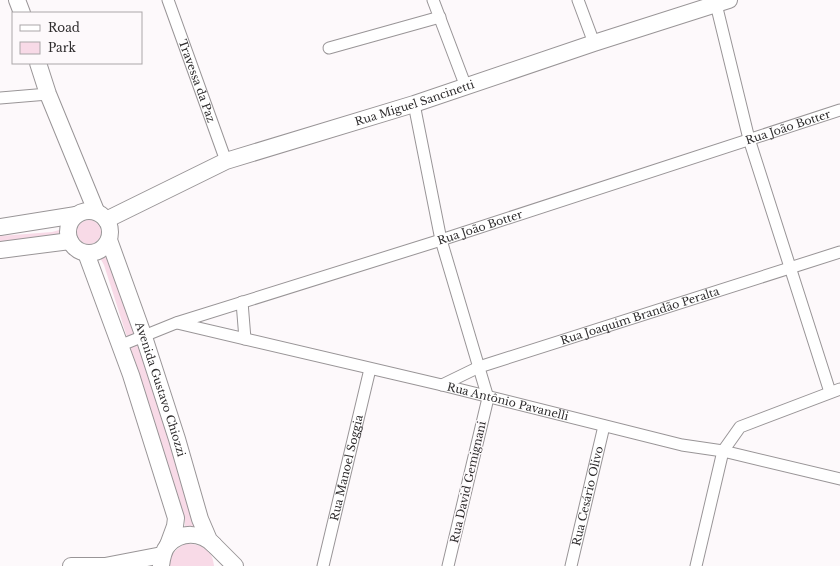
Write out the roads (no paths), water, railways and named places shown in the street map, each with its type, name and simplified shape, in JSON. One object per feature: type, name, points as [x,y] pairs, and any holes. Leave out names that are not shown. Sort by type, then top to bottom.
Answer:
[{"type":"main road","points":[[17,0],[22,12]]},
{"type":"main road","name":"Rua Miguel Sancinetti","points":[[101,216],[226,161],[414,104],[721,1]]},
{"type":"main road","points":[[38,64],[48,94],[101,216],[109,226],[109,240],[105,246],[100,250],[86,253],[74,247],[70,241],[68,227],[76,215]]},
{"type":"main road","points":[[0,227],[76,215],[88,210],[101,216]]},
{"type":"main road","name":"Avenida Gustavo Chiozzi","points":[[109,240],[154,366],[178,439],[200,520],[209,540]]},
{"type":"main road","points":[[0,250],[70,241]]},
{"type":"main road","points":[[86,253],[119,346],[131,375],[176,518],[175,526],[164,555]]},
{"type":"main road","points":[[131,375],[154,366]]},
{"type":"main road","points":[[78,566],[106,566],[164,555],[177,538],[188,535],[199,535],[209,540],[217,548],[221,558],[221,566]]},
{"type":"main road","points":[[209,540],[235,566]]},
{"type":"street","name":"Travessa da Paz","points":[[168,0],[226,161]]},
{"type":"street","points":[[433,0],[466,87]]},
{"type":"street","points":[[578,0],[594,43]]},
{"type":"street","points":[[696,566],[723,451],[740,427],[835,391],[791,267],[749,139],[721,1]]},
{"type":"street","points":[[329,48],[440,17]]},
{"type":"street","points":[[0,98],[48,94]]},
{"type":"street","points":[[414,104],[441,240],[488,398]]},
{"type":"street","name":"Rua João Botter","points":[[119,346],[176,323],[441,240],[840,110]]},
{"type":"street","name":"Rua Joaquim Brandão Peralta","points":[[442,385],[479,367],[840,252]]},
{"type":"street","points":[[242,302],[245,339]]},
{"type":"street","name":"Rua Antônio Pavanelli","points":[[176,323],[442,385],[488,398],[682,445],[723,451],[840,479]]},
{"type":"street","name":"Rua Manoel Soggia","points":[[323,566],[370,369]]},
{"type":"street","name":"Rua David Gemignani","points":[[448,566],[488,398]]},
{"type":"street","name":"Rua Cesário Olivo","points":[[571,566],[604,426]]}]
